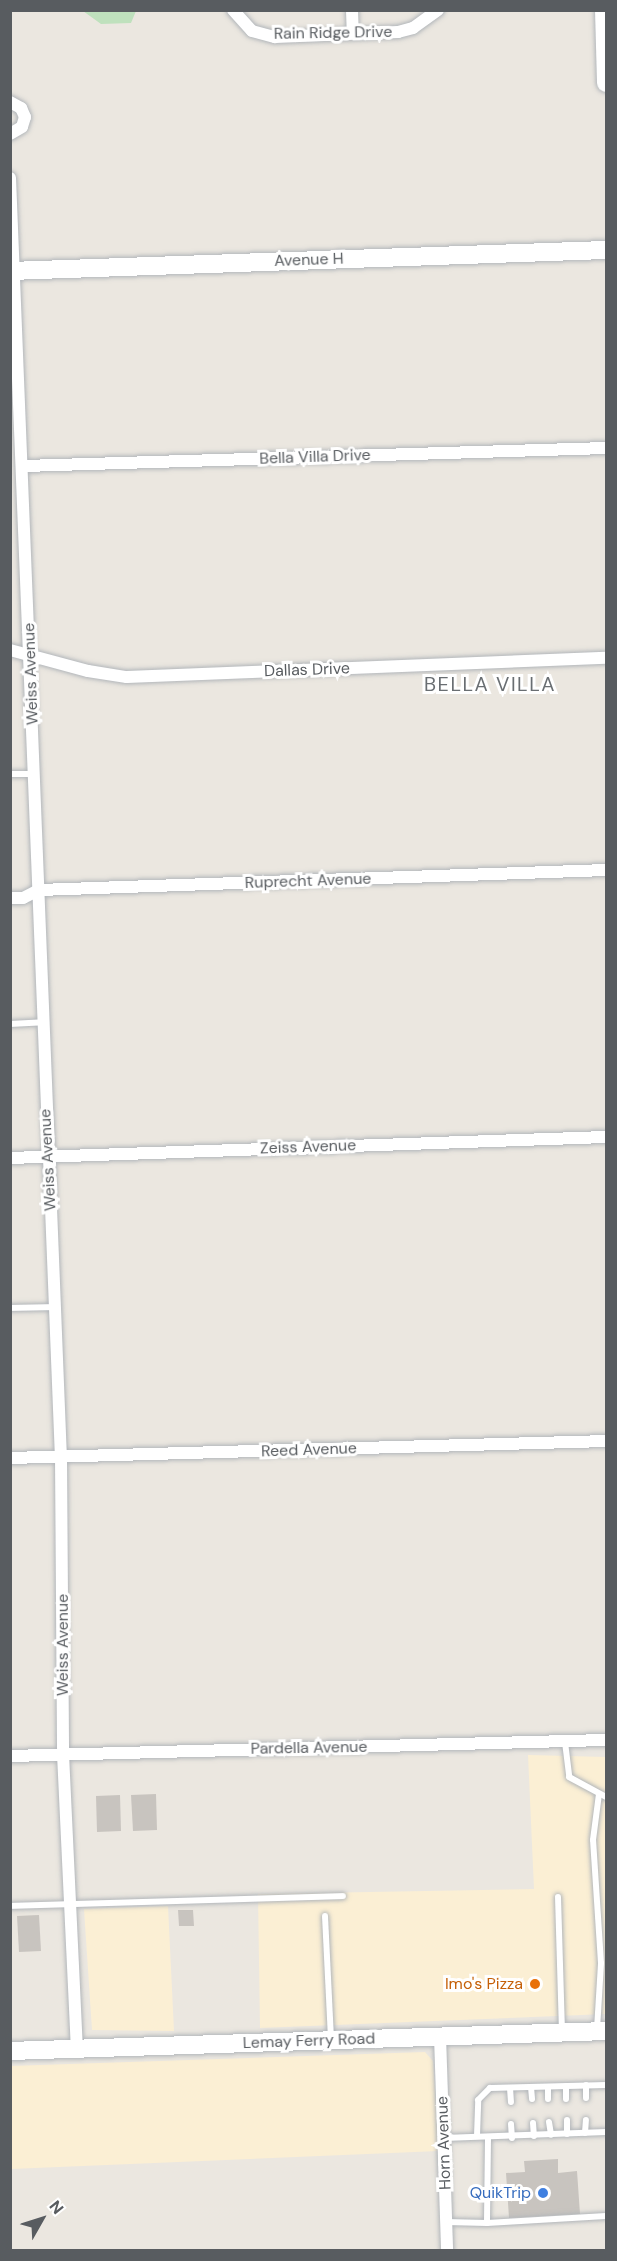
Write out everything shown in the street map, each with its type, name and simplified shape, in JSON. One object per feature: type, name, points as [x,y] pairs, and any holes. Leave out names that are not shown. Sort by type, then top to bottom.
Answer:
[{"type":"main road","points":[[604,10],[606,83]]},
{"type":"main road","name":"Avenue H","points":[[13,271],[606,250]]},
{"type":"main road","name":"Lemay Ferry Road","points":[[10,2051],[602,2031]]},
{"type":"street","name":"Rain Ridge Drive","points":[[233,10],[252,31],[275,37],[398,32],[413,28],[438,10]]},
{"type":"street","points":[[352,10],[353,33]]},
{"type":"street","points":[[10,102],[21,108],[25,117],[22,127],[10,134]]},
{"type":"street","name":"Weiss Avenue","points":[[10,178],[24,466],[47,1156],[61,1457],[63,1754],[77,2049]]},
{"type":"street","name":"Bella Villa Drive","points":[[24,466],[606,448]]},
{"type":"street","name":"Dallas Drive","points":[[10,650],[88,671],[127,676],[606,658]]},
{"type":"street","name":"Ruprecht Avenue","points":[[10,898],[39,890],[606,870]]},
{"type":"street","name":"Zeiss Avenue","points":[[10,1158],[606,1137]]},
{"type":"street","name":"Reed Avenue","points":[[10,1458],[606,1441]]},
{"type":"street","name":"Pardella Avenue","points":[[10,1756],[606,1740]]},
{"type":"street","name":"Horn Avenue","points":[[440,2036],[447,2250]]},
{"type":"lane","points":[[10,774],[35,774]]},
{"type":"lane","points":[[10,1023],[43,1022]]},
{"type":"lane","points":[[10,1308],[55,1307]]},
{"type":"lane","points":[[565,1742],[569,1777],[606,1797]]},
{"type":"lane","points":[[599,1794],[592,1840],[603,1931],[602,2031]]},
{"type":"lane","points":[[10,1906],[343,1896]]},
{"type":"lane","points":[[558,1897],[562,2032]]},
{"type":"lane","points":[[325,1916],[331,2040]]},
{"type":"lane","points":[[586,2085],[586,2098]]},
{"type":"lane","points":[[477,2136],[478,2100],[490,2088],[606,2085]]},
{"type":"lane","points":[[566,2086],[566,2099]]},
{"type":"lane","points":[[531,2087],[532,2099]]},
{"type":"lane","points":[[548,2087],[548,2099]]},
{"type":"lane","points":[[510,2088],[511,2102]]},
{"type":"lane","points":[[567,2120],[567,2134]]},
{"type":"lane","points":[[585,2133],[586,2120]]},
{"type":"lane","points":[[549,2122],[551,2135]]},
{"type":"lane","points":[[533,2123],[534,2136]]},
{"type":"lane","points":[[511,2124],[512,2138]]},
{"type":"lane","points":[[444,2138],[477,2136],[488,2139],[606,2132]]},
{"type":"lane","points":[[488,2139],[488,2223]]},
{"type":"lane","points":[[446,2222],[488,2223],[606,2216]]},
{"type":"shaded area","points":[[528,1755],[606,1757],[606,2014],[260,2028],[258,1894],[534,1889]]},
{"type":"shaded area","points":[[168,1906],[174,2031],[92,2030],[84,1909]]},
{"type":"shaded area","points":[[425,2052],[433,2061],[439,2151],[11,2169],[10,2066]]},
{"type":"green space","points":[[11,10],[136,11],[131,23],[101,24],[83,11]]},
{"type":"building","points":[[156,1794],[157,1830],[133,1831],[131,1795]]},
{"type":"building","points":[[120,1795],[121,1831],[97,1832],[96,1796]]},
{"type":"building","points":[[178,1910],[193,1910],[194,1926],[179,1926]]},
{"type":"building","points":[[39,1915],[41,1951],[19,1952],[17,1916]]},
{"type":"building","name":"QuikTrip","points":[[558,2159],[558,2173],[577,2171],[580,2214],[509,2218],[506,2173],[525,2172],[524,2161]]},
{"type":"place","name":"Imo's Pizza","points":[[535,1984]]},
{"type":"place","name":"QuikTrip","points":[[543,2193]]},
{"type":"district","name":"BELLA VILLA","points":[[490,684]]}]
